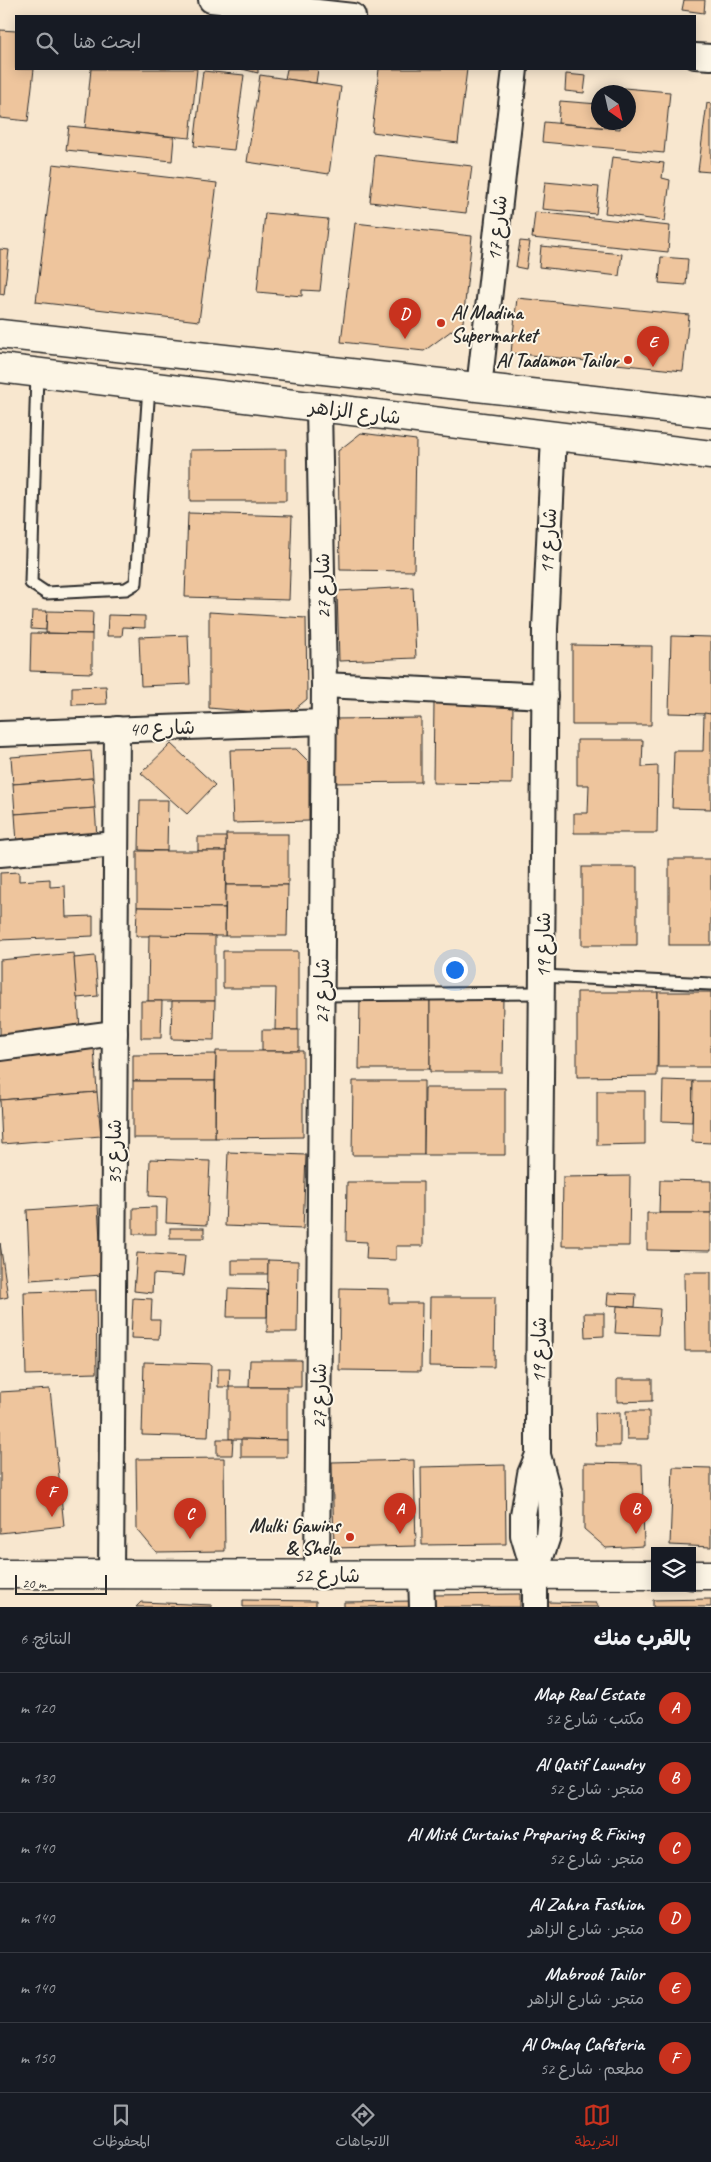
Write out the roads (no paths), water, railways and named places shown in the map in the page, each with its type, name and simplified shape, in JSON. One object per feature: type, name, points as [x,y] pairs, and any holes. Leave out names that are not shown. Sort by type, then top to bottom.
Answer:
[{"type":"main road","name":"شارع الزاهر","points":[[0,334],[711,414]]},
{"type":"main road","name":"شارع الزاهر","points":[[0,368],[711,455]]},
{"type":"main road","name":"شارع 52","points":[[0,1574],[651,1575]]},
{"type":"main road","points":[[696,1575],[711,1575]]},
{"type":"street","points":[[211,0],[344,15]]},
{"type":"street","points":[[696,56],[711,57]]},
{"type":"street","name":"شارع 17","points":[[479,388],[515,70]]},
{"type":"street","name":"شارع 27","points":[[317,1575],[324,722],[319,407]]},
{"type":"street","name":"شارع 19","points":[[535,1607],[535,1575],[546,1543],[550,1515],[549,1495],[538,1455],[547,562],[554,436]]},
{"type":"street","points":[[324,685],[545,696]]},
{"type":"street","name":"شارع 40","points":[[0,734],[324,722]]},
{"type":"street","name":"شارع 35","points":[[111,1574],[118,729]]},
{"type":"street","points":[[0,854],[116,844]]},
{"type":"street","points":[[0,1048],[115,1033]]},
{"type":"street","points":[[421,1575],[422,1607]]},
{"type":"lane","points":[[37,373],[30,583],[46,593],[126,589],[136,583],[149,386]]},
{"type":"lane","points":[[322,995],[542,985],[711,984]]},
{"type":"place","name":"Al Madina Supermarket","points":[[441,323]]},
{"type":"place","name":"Al Zahra Fashion","points":[[405,339]]},
{"type":"place","name":"Al Tadamon Tailor","points":[[628,360]]},
{"type":"place","name":"Mabrook Tailor","points":[[653,367]]},
{"type":"place","name":"Al Omlaq Cafeteria","points":[[52,1517]]},
{"type":"place","name":"Map Real Estate","points":[[400,1534]]},
{"type":"place","name":"Al Qatif Laundry","points":[[636,1534]]},
{"type":"place","name":"Mulki Gawins & Shela","points":[[350,1537]]},
{"type":"place","name":"Al Misk Curtains Preparing & Fixing","points":[[190,1539]]}]
